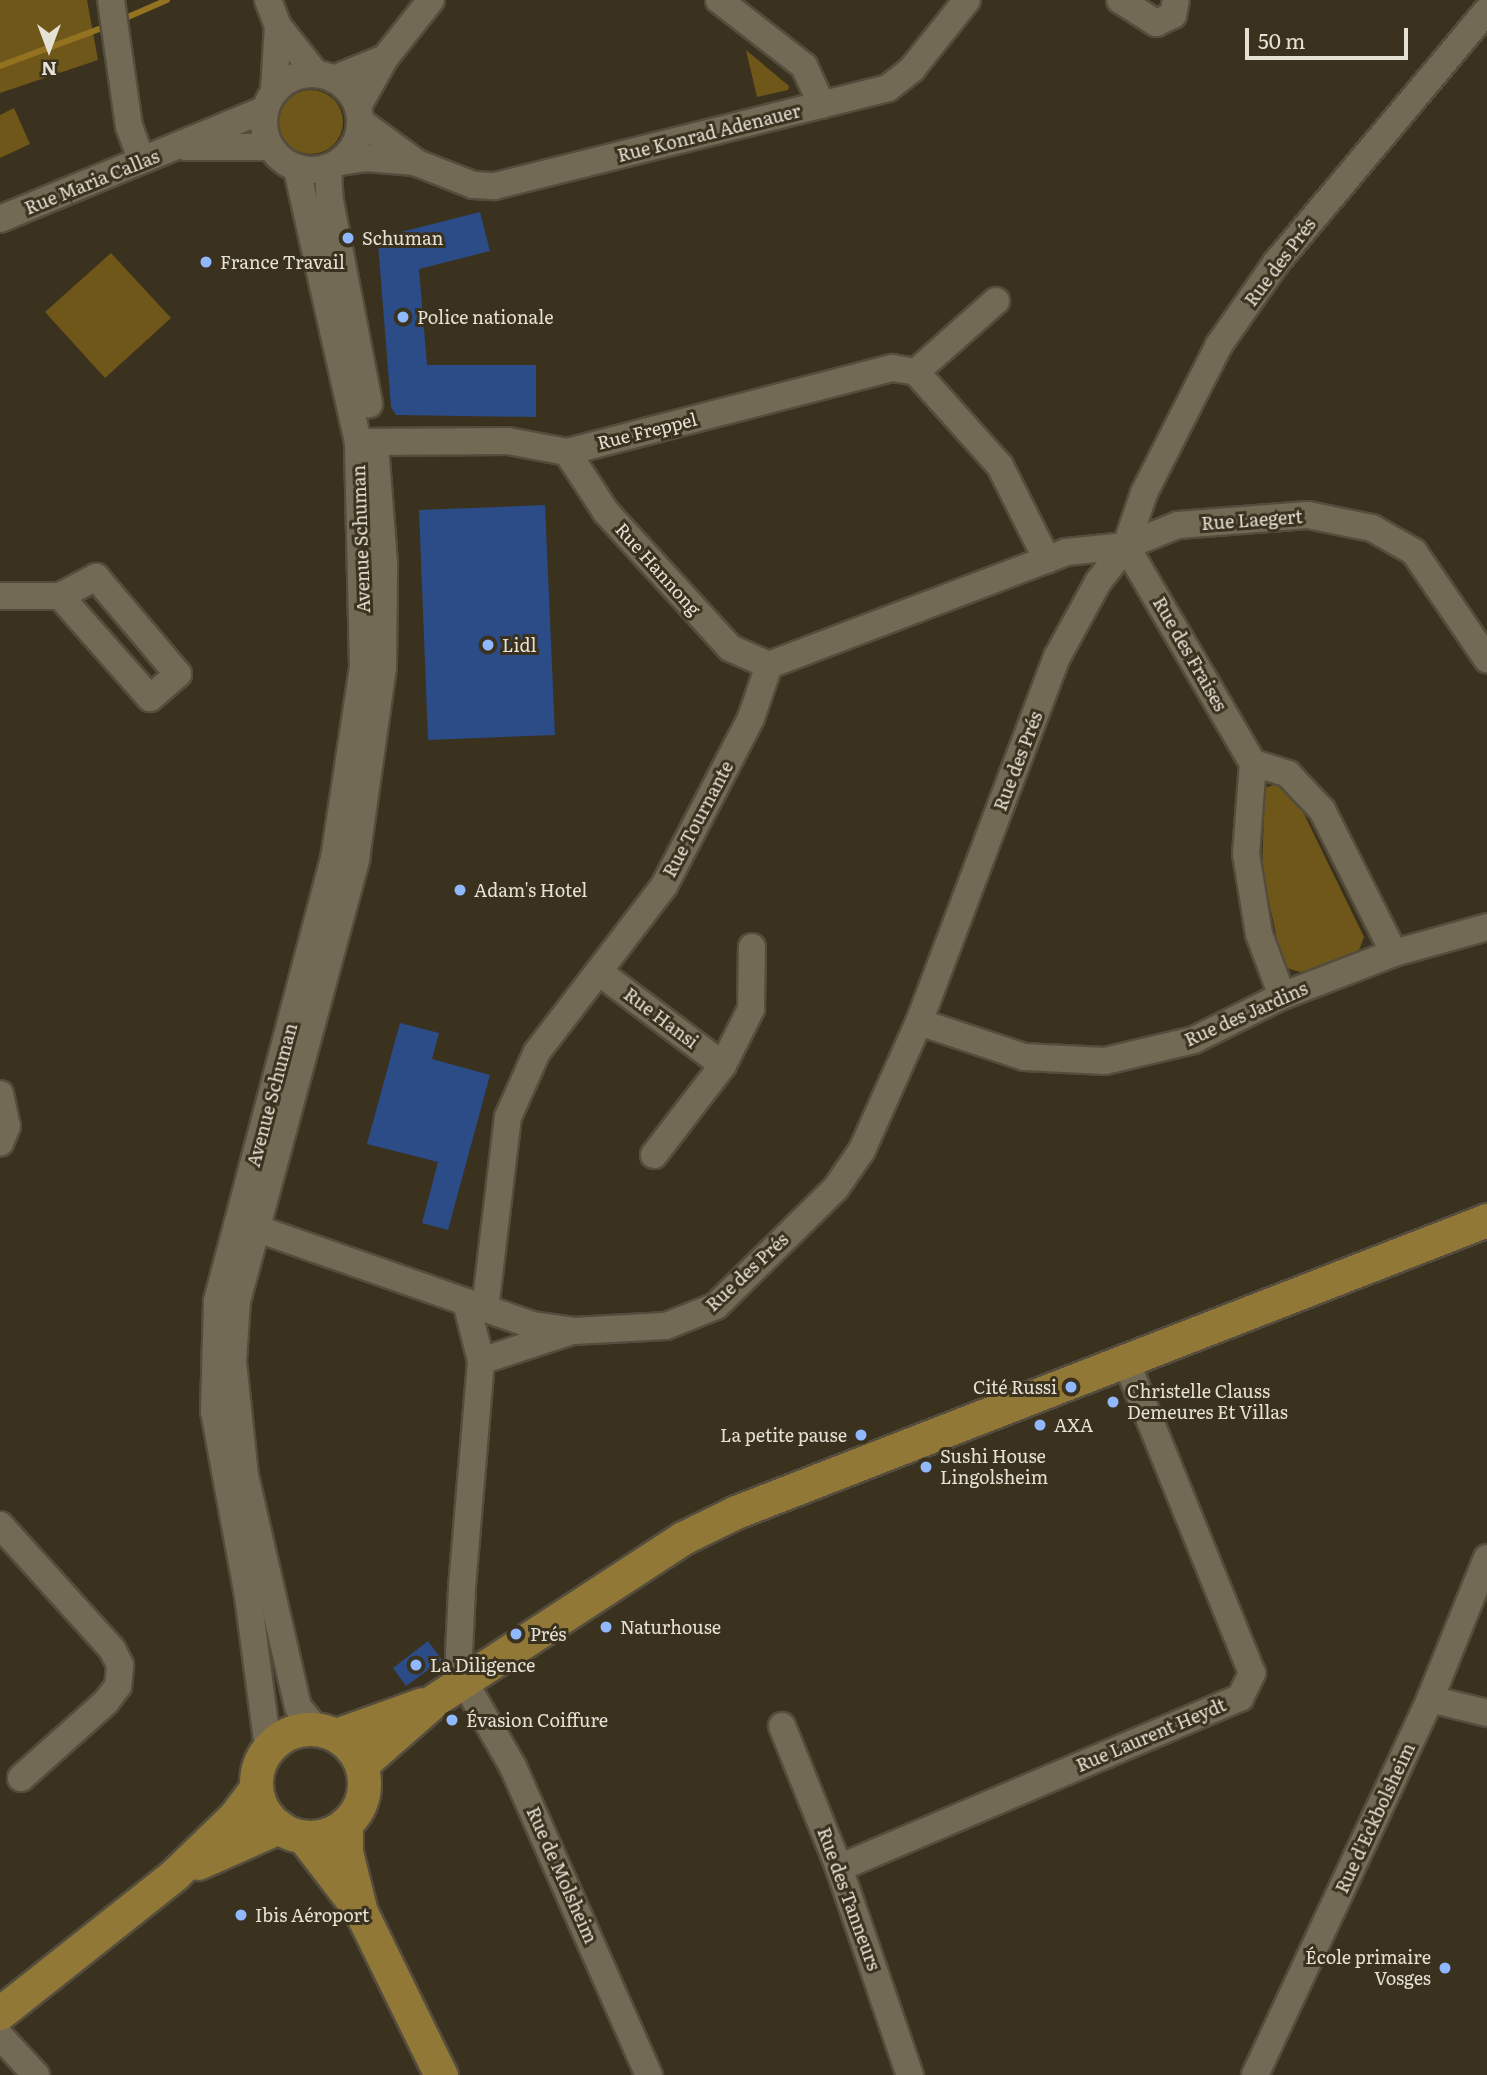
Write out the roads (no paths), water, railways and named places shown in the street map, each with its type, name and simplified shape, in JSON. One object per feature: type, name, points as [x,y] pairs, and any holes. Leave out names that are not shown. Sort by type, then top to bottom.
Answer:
[{"type":"main road","points":[[361,1765],[436,1699],[683,1538],[736,1512],[1125,1358],[1487,1220]]},
{"type":"main road","points":[[0,2013],[174,1875],[235,1816],[256,1788],[268,1748],[292,1731],[326,1732],[436,1699]]},
{"type":"main road","points":[[326,1732],[361,1765],[361,1795],[346,1824],[346,1852],[361,1912],[441,2075]]},
{"type":"main road","points":[[256,1788],[263,1809],[292,1833],[361,1912]]},
{"type":"main road","points":[[174,1875],[292,1833],[346,1824]]},
{"type":"street","points":[[268,0],[278,26],[359,114]]},
{"type":"street","points":[[278,26],[270,100],[270,147],[297,169],[334,165],[351,151],[359,114],[385,58],[431,0]]},
{"type":"street","points":[[719,0],[804,66],[822,105]]},
{"type":"street","name":"Rue Konrad Adenauer","points":[[334,165],[365,158],[417,163],[473,185],[495,186],[888,88],[912,69],[967,0]]},
{"type":"street","points":[[1120,0],[1156,23],[1173,15],[1176,0]]},
{"type":"street","points":[[113,15],[129,126],[141,159]]},
{"type":"street","name":"Rue des Prés","points":[[247,1224],[476,1306],[574,1331],[666,1326],[716,1306],[836,1188],[862,1150],[919,1022],[1057,657],[1098,582],[1126,546],[1144,493],[1219,345],[1276,263],[1484,22]]},
{"type":"street","points":[[270,100],[293,78],[324,76],[385,58]]},
{"type":"street","name":"Rue Maria Callas","points":[[0,219],[141,159],[184,147],[270,100]]},
{"type":"street","name":"Rue Konrad Adenauer","points":[[359,114],[417,163]]},
{"type":"street","name":"Rue Maria Callas","points":[[184,147],[270,147]]},
{"type":"street","name":"Avenue Schuman","points":[[268,1748],[248,1597],[214,1411],[217,1301],[247,1224],[356,859],[383,667],[384,564],[366,442],[357,322],[330,201],[334,165]]},
{"type":"street","name":"Avenue Schuman","points":[[297,169],[366,442]]},
{"type":"street","points":[[996,301],[916,372],[1000,466],[1046,560]]},
{"type":"street","name":"Rue Freppel","points":[[366,442],[508,441],[567,452],[892,368],[916,372]]},
{"type":"street","name":"Rue Hannong","points":[[567,452],[606,512],[730,648],[769,665]]},
{"type":"street","name":"Rue Laegert","points":[[1126,546],[1178,525],[1308,515],[1372,528],[1413,552],[1487,659]]},
{"type":"street","points":[[769,665],[1091,545],[1126,546]]},
{"type":"street","name":"Rue des Fraises","points":[[1126,546],[1253,763]]},
{"type":"street","points":[[0,596],[60,596],[96,577],[178,674],[150,698],[60,596]]},
{"type":"street","name":"Rue Tournante","points":[[476,1306],[508,1117],[537,1052],[664,886],[751,718],[769,665]]},
{"type":"street","points":[[1282,996],[1259,934],[1247,854],[1253,763],[1288,774],[1322,810],[1394,953]]},
{"type":"street","name":"Rue des Jardins","points":[[919,1022],[1024,1057],[1105,1061],[1194,1040],[1282,996],[1394,953],[1487,927]]},
{"type":"street","points":[[654,1155],[723,1065],[751,1009],[752,947]]},
{"type":"street","name":"Rue Hansi","points":[[599,972],[723,1065]]},
{"type":"street","points":[[0,1094],[7,1126],[0,1143]]},
{"type":"street","name":"Avenue Schuman","points":[[247,1224],[237,1301],[235,1404],[245,1476],[298,1707],[326,1732]]},
{"type":"street","points":[[464,1681],[459,1655],[462,1588],[481,1361],[476,1306]]},
{"type":"street","points":[[481,1361],[574,1331]]},
{"type":"street","name":"Rue Laurent Heydt","points":[[839,1868],[1240,1698],[1252,1673],[1125,1358]]},
{"type":"street","points":[[0,1525],[112,1649],[120,1665],[117,1686],[106,1702],[20,1778]]},
{"type":"street","name":"Rue d'Eckbolsheim","points":[[1255,2075],[1430,1699],[1487,1558]]},
{"type":"street","name":"Rue de Molsheim","points":[[464,1681],[519,1779],[649,2075]]},
{"type":"street","points":[[1430,1699],[1487,1713]]},
{"type":"street","name":"Rue des Tanneurs","points":[[782,1726],[839,1868],[910,2075]]},
{"type":"street","points":[[0,2036],[36,2075]]},
{"type":"waterway","points":[[121,20],[167,0]]},
{"type":"waterway","points":[[0,66],[107,26]]},
{"type":"place","name":"Schuman","points":[[348,238]]},
{"type":"place","name":"France Travail","points":[[206,262]]},
{"type":"place","name":"Police nationale","points":[[403,317]]},
{"type":"place","name":"Lidl","points":[[488,645]]},
{"type":"place","name":"Adam's Hotel","points":[[460,890]]},
{"type":"place","name":"Cité Russi","points":[[1071,1387]]},
{"type":"place","name":"Christelle Clauss Demeures Et Villas","points":[[1113,1402]]},
{"type":"place","name":"AXA","points":[[1040,1425]]},
{"type":"place","name":"La petite pause","points":[[861,1435]]},
{"type":"place","name":"Sushi House Lingolsheim","points":[[926,1467]]},
{"type":"place","name":"Naturhouse","points":[[606,1627]]},
{"type":"place","name":"Prés","points":[[516,1634]]},
{"type":"place","name":"La Diligence","points":[[416,1665]]},
{"type":"place","name":"Évasion Coiffure","points":[[452,1720]]},
{"type":"place","name":"Ibis Aéroport","points":[[241,1915]]},
{"type":"place","name":"École primaire Vosges","points":[[1445,1968]]}]
